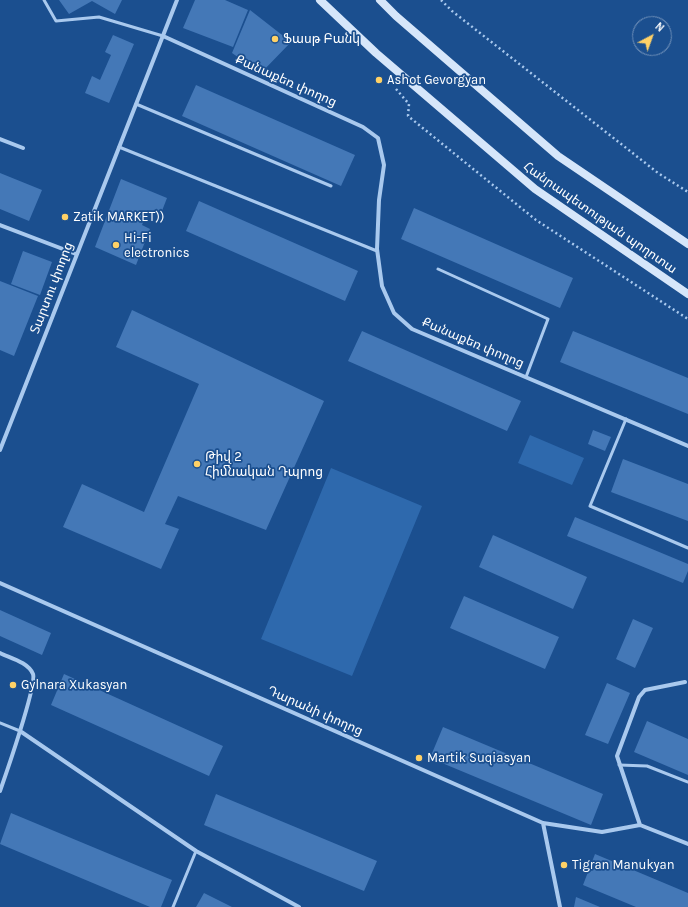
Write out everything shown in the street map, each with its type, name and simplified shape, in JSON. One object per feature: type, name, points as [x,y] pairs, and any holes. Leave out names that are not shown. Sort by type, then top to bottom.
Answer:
[{"type":"main road","name":"Հանրապետության պողոտա","points":[[320,0],[376,53],[535,189],[688,294]]},
{"type":"main road","name":"Հանրապետության պողոտա","points":[[380,0],[396,16],[558,156],[688,244]]},
{"type":"street","name":"Տարտու փողոց","points":[[0,450],[177,0]]},
{"type":"street","name":"Քանաքեռ փողոց","points":[[163,36],[363,127],[378,138],[384,165],[379,200],[377,251],[382,286],[394,313],[412,329],[688,446]]},
{"type":"street","points":[[0,139],[23,148]]},
{"type":"street","points":[[0,225],[76,254]]},
{"type":"street","name":"Դարանի փողոց","points":[[0,583],[544,823],[602,832],[640,825]]},
{"type":"street","points":[[0,653],[28,666],[33,675],[20,732],[0,791]]},
{"type":"street","points":[[685,682],[645,690],[639,697],[617,756],[640,825],[688,844]]},
{"type":"street","points":[[20,732],[196,851],[299,907]]},
{"type":"street","points":[[544,823],[560,907]]},
{"type":"lane","points":[[44,0],[56,21],[99,17],[163,36]]},
{"type":"lane","points":[[136,104],[331,186]]},
{"type":"lane","points":[[119,147],[377,251]]},
{"type":"lane","points":[[438,268],[548,318],[526,377]]},
{"type":"lane","points":[[626,419],[590,506],[688,548]]},
{"type":"lane","points":[[0,723],[20,732]]},
{"type":"lane","points":[[619,765],[647,766],[688,782]]},
{"type":"lane","points":[[173,907],[196,851]]},
{"type":"path","points":[[441,0],[452,11],[658,173],[688,192]]},
{"type":"path","points":[[392,84],[409,104],[408,116],[536,220],[688,319]]},
{"type":"shaded area","points":[[530,435],[584,458],[572,485],[518,463]]},
{"type":"shaded area","points":[[331,468],[422,506],[352,676],[261,639]]},
{"type":"building","points":[[59,0],[122,0],[115,14],[92,1],[69,14]]},
{"type":"building","points":[[195,0],[225,0],[248,10],[233,47],[183,28]]},
{"type":"building","points":[[250,10],[291,42],[261,73],[232,53]]},
{"type":"building","points":[[113,35],[134,44],[109,103],[85,93],[92,76],[100,80],[111,55],[105,52]]},
{"type":"building","points":[[196,85],[355,155],[341,186],[182,116]]},
{"type":"building","points":[[0,173],[42,190],[29,221],[0,209]]},
{"type":"building","points":[[121,179],[167,198],[160,216],[148,211],[142,225],[150,229],[136,265],[95,247]]},
{"type":"building","points":[[199,201],[358,271],[345,301],[186,231]]},
{"type":"building","points":[[414,208],[573,278],[560,308],[401,239]]},
{"type":"building","points":[[23,251],[52,262],[40,295],[11,284]]},
{"type":"building","points":[[0,281],[38,296],[14,356],[0,350]]},
{"type":"building","points":[[132,310],[324,401],[266,530],[178,496],[165,524],[179,529],[161,569],[63,527],[82,484],[144,512],[199,384],[116,347]]},
{"type":"building","points":[[362,331],[521,401],[507,431],[348,361]]},
{"type":"building","points":[[573,331],[688,378],[688,414],[560,362]]},
{"type":"building","points":[[593,430],[611,437],[605,451],[588,444]]},
{"type":"building","points":[[623,459],[688,484],[688,521],[611,492]]},
{"type":"building","points":[[575,517],[688,564],[688,571],[683,583],[567,536]]},
{"type":"building","points":[[493,535],[587,577],[573,609],[479,567]]},
{"type":"building","points":[[464,596],[559,637],[545,669],[450,628]]},
{"type":"building","points":[[0,610],[51,633],[42,655],[0,636]]},
{"type":"building","points":[[633,619],[653,628],[635,668],[616,659]]},
{"type":"building","points":[[64,674],[223,746],[209,776],[51,705]]},
{"type":"building","points":[[607,683],[630,693],[608,744],[585,735]]},
{"type":"building","points":[[647,721],[688,739],[688,775],[634,752]]},
{"type":"building","points":[[443,727],[603,794],[591,825],[430,758]]},
{"type":"building","points":[[216,794],[377,861],[364,891],[204,825]]},
{"type":"building","points":[[11,813],[172,880],[161,907],[150,907],[0,844]]},
{"type":"building","points":[[595,854],[688,893],[688,907],[636,907],[583,885]]},
{"type":"building","points":[[204,893],[232,907],[196,907]]},
{"type":"building","points":[[576,897],[600,907],[574,907]]},
{"type":"place","name":"Ֆասթ Բանկ","points":[[275,39]]},
{"type":"place","name":"Ashot Gevorgyan","points":[[379,80]]},
{"type":"place","name":"Zatik MARKET))","points":[[65,217]]},
{"type":"place","name":"Hi-Fi electronics","points":[[116,245]]},
{"type":"place","name":"Թիվ 2 Հիմնական Դպրոց","points":[[197,464]]},
{"type":"place","name":"Gylnara Xukasyan","points":[[13,685]]},
{"type":"place","name":"Martik Suqiasyan","points":[[419,758]]},
{"type":"place","name":"Tigran Manukyan","points":[[564,865]]}]
